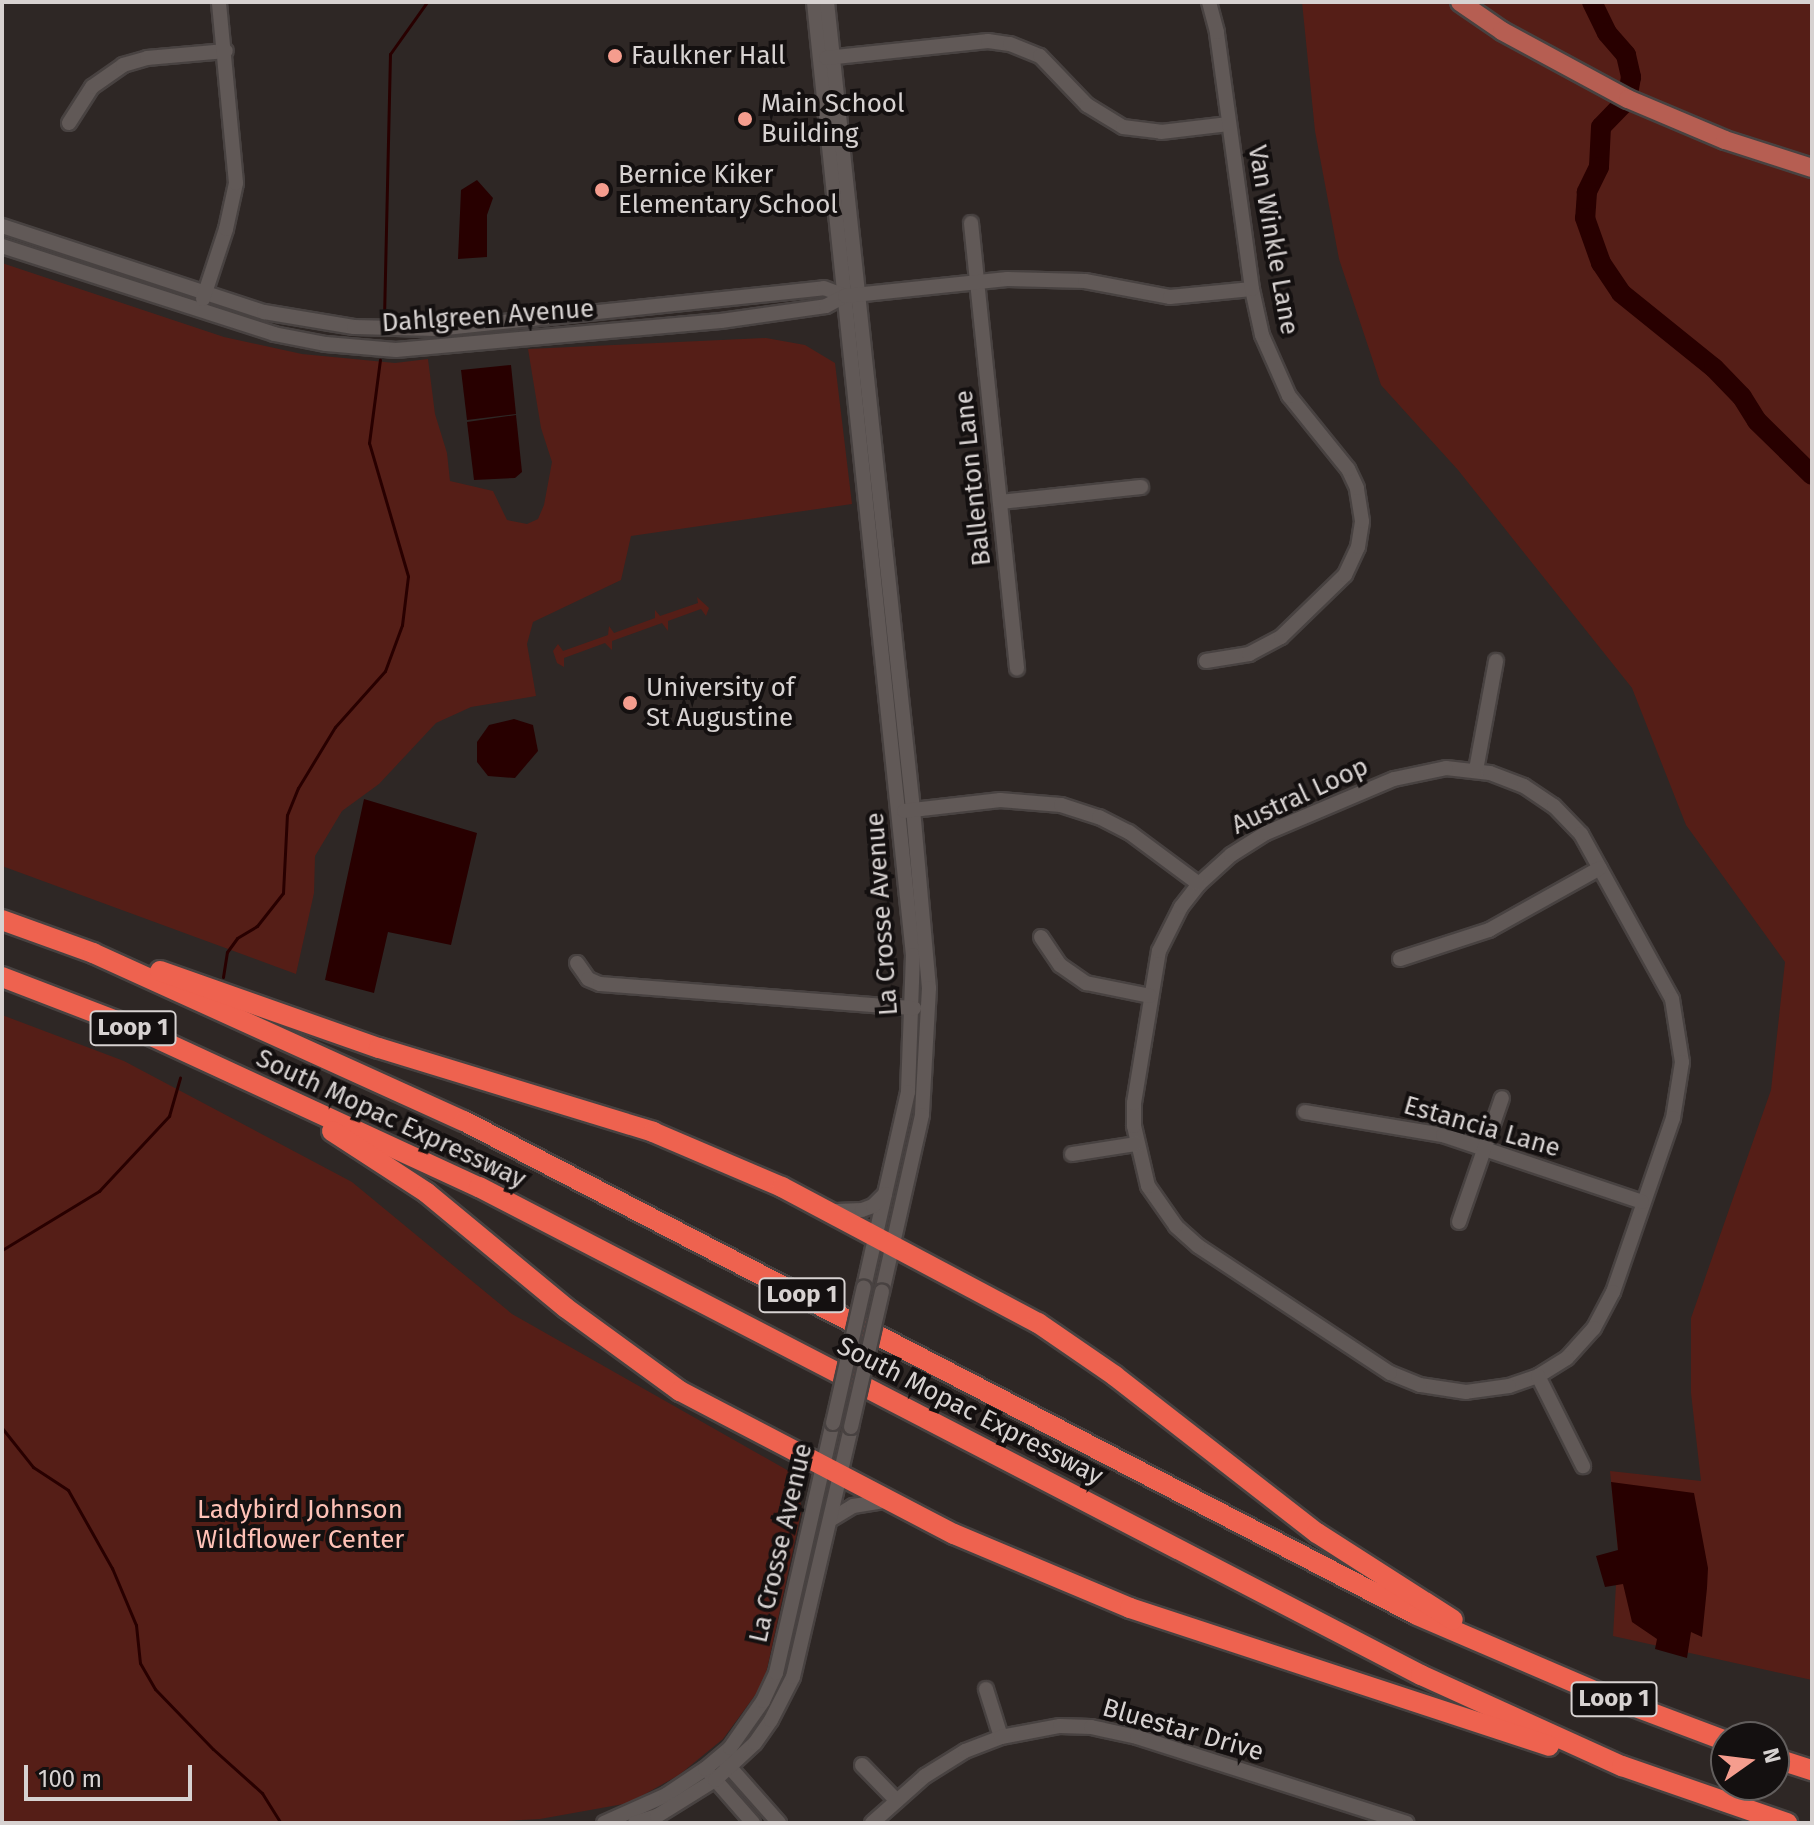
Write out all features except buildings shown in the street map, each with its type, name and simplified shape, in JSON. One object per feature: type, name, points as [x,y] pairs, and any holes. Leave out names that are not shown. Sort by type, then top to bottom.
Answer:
[{"type":"highway","name":"South Mopac Expressway","points":[[2,920],[93,953],[464,1121],[1417,1615],[1710,1735]]},
{"type":"highway","points":[[93,953],[165,973],[379,1048],[653,1132],[782,1187],[884,1244],[1038,1323],[1115,1376],[1317,1533],[1504,1652]]},
{"type":"highway","name":"South Mopac Expressway","points":[[2,977],[132,1027],[555,1225],[1421,1675],[1622,1766],[1787,1823]]},
{"type":"highway","points":[[261,1086],[427,1193],[566,1308],[680,1391],[1011,1561],[1130,1608],[1559,1749],[1622,1766]]},
{"type":"highway","points":[[1790,1763],[1812,1770]]},
{"type":"main road","points":[[1460,2],[1502,31],[1580,74],[1700,130],[1812,168]]},
{"type":"street","points":[[199,310],[226,229],[236,183],[219,2]]},
{"type":"street","name":"La Crosse Avenue","points":[[814,2],[827,58]]},
{"type":"street","name":"La Crosse Avenue","points":[[635,1823],[657,1816],[710,1775],[771,1720],[793,1677],[830,1520],[833,1423],[864,1287],[884,1244],[922,1115],[929,1023],[927,942],[906,810],[851,296],[827,58],[827,2]]},
{"type":"street","name":"Van Winkle Lane","points":[[1206,661],[1249,654],[1281,637],[1345,575],[1361,533],[1362,510],[1353,478],[1280,380],[1262,335],[1252,289],[1217,32],[1209,2]]},
{"type":"street","points":[[827,58],[988,41],[1010,44],[1040,56],[1097,114],[1123,127],[1161,132],[1229,124]]},
{"type":"street","points":[[69,123],[92,87],[123,65],[147,58],[226,51]]},
{"type":"street","name":"Ballenton Lane","points":[[971,223],[1017,669]]},
{"type":"street","name":"Dahlgreen Avenue","points":[[2,226],[280,316],[388,330],[436,329],[824,288],[851,296]]},
{"type":"street","name":"Dahlgreen Avenue","points":[[2,246],[199,310],[311,341],[415,350],[721,321],[826,306],[851,296],[977,282],[1067,279],[1170,297],[1252,289]]},
{"type":"street","points":[[1000,502],[1141,487]]},
{"type":"street","points":[[1476,770],[1496,661]]},
{"type":"street","name":"Austral Loop","points":[[1430,770],[1476,770],[1524,786],[1554,806],[1581,834],[1667,989],[1679,1027],[1682,1076],[1679,1096],[1613,1292],[1599,1319],[1582,1343],[1538,1376],[1509,1386],[1466,1392],[1420,1385],[1390,1373],[1185,1235],[1148,1186],[1136,1144],[1134,1103],[1159,951],[1181,907],[1199,884],[1248,843],[1394,779],[1430,770]]},
{"type":"street","points":[[906,810],[1016,800],[1070,807],[1129,832],[1199,884]]},
{"type":"street","name":"La Crosse Avenue","points":[[725,1762],[776,1673],[832,1470],[851,1427],[882,1292],[885,1194],[908,1092],[914,1008],[906,810]]},
{"type":"street","points":[[1400,959],[1489,930],[1600,868]]},
{"type":"street","points":[[1041,937],[1060,965],[1086,983],[1150,996]]},
{"type":"street","points":[[577,963],[588,979],[600,984],[914,1008]]},
{"type":"street","points":[[1459,1222],[1502,1098]]},
{"type":"street","name":"Estancia Lane","points":[[1305,1112],[1431,1132],[1642,1202]]},
{"type":"street","points":[[1072,1154],[1136,1144]]},
{"type":"street","points":[[820,1208],[850,1213],[873,1206],[885,1194]]},
{"type":"street","points":[[1538,1376],[1583,1466]]},
{"type":"street","points":[[830,1520],[855,1505],[890,1500]]},
{"type":"street","points":[[986,1689],[1001,1737]]},
{"type":"street","name":"Bluestar Drive","points":[[872,1823],[949,1760],[1001,1737],[1060,1726],[1122,1732],[1407,1823]]},
{"type":"street","points":[[725,1762],[779,1823]]},
{"type":"street","points":[[862,1765],[897,1801]]},
{"type":"street","points":[[710,1775],[753,1823]]},
{"type":"street","name":"La Crosse Avenue","points":[[604,1823],[710,1775]]},
{"type":"green space","points":[[1302,2],[1812,2],[1812,1680],[1613,1636],[1618,1550],[1610,1471],[1701,1481],[1691,1393],[1691,1318],[1771,1090],[1785,962],[1686,825],[1632,688],[1458,470],[1381,385],[1339,259],[1315,131]]},
{"type":"green space","points":[[2,263],[224,337],[302,354],[395,363],[428,359],[435,414],[447,453],[450,481],[493,491],[507,520],[527,524],[538,519],[544,505],[552,462],[541,428],[528,349],[766,338],[805,345],[835,363],[852,504],[631,536],[621,580],[533,622],[527,644],[536,696],[471,707],[436,723],[379,784],[342,811],[315,856],[314,893],[296,974],[2,866]]},
{"type":"green space","points":[[697,597],[709,608],[706,616],[701,609],[668,621],[668,631],[662,623],[612,641],[612,650],[605,643],[564,658],[564,667],[557,663],[553,651],[558,644],[563,651],[608,635],[609,626],[614,633],[655,618],[655,610],[660,616],[698,603]]},
{"type":"green space","name":"Ladybird Johnson Wildflower Center","points":[[2,1015],[124,1061],[352,1182],[512,1314],[794,1474],[802,1509],[764,1683],[723,1739],[679,1775],[629,1803],[540,1819],[470,1823],[2,1823]]},
{"type":"shaded area","points":[[477,180],[493,198],[487,215],[487,257],[458,259],[461,190]]},
{"type":"shaded area","points":[[511,365],[516,414],[467,420],[461,370]]},
{"type":"shaded area","points":[[516,415],[522,472],[515,478],[474,480],[467,422]]},
{"type":"shaded area","points":[[514,719],[533,725],[538,751],[515,778],[488,776],[477,762],[477,742],[489,725]]},
{"type":"shaded area","points":[[364,799],[477,833],[451,945],[388,932],[374,993],[325,980]]},
{"type":"shaded area","points":[[1611,1482],[1694,1493],[1708,1568],[1702,1637],[1691,1632],[1687,1658],[1655,1649],[1657,1639],[1632,1622],[1623,1584],[1605,1587],[1596,1556],[1618,1550]]},
{"type":"waterway","points":[[384,318],[390,54],[427,2]]},
{"type":"waterway","points":[[1592,2],[1607,33],[1626,55],[1631,77],[1627,100],[1601,127],[1599,167],[1587,192],[1585,218],[1601,263],[1621,293],[1714,368],[1742,397],[1757,421],[1812,475]]},
{"type":"waterway","points":[[223,977],[227,952],[237,938],[257,926],[283,893],[287,815],[298,788],[335,727],[385,671],[402,625],[408,576],[369,443],[380,360]]},
{"type":"waterway","points":[[2,1250],[99,1191],[169,1116],[180,1078]]},
{"type":"waterway","points":[[2,1428],[33,1467],[68,1490],[112,1568],[136,1625],[140,1663],[155,1689],[213,1749],[262,1793],[281,1823]]},
{"type":"place","name":"Faulkner Hall","points":[[615,56]]},
{"type":"place","name":"Main School Building","points":[[745,119]]},
{"type":"place","name":"Bernice Kiker Elementary School","points":[[602,190]]},
{"type":"place","name":"University of St Augustine","points":[[630,703]]}]
